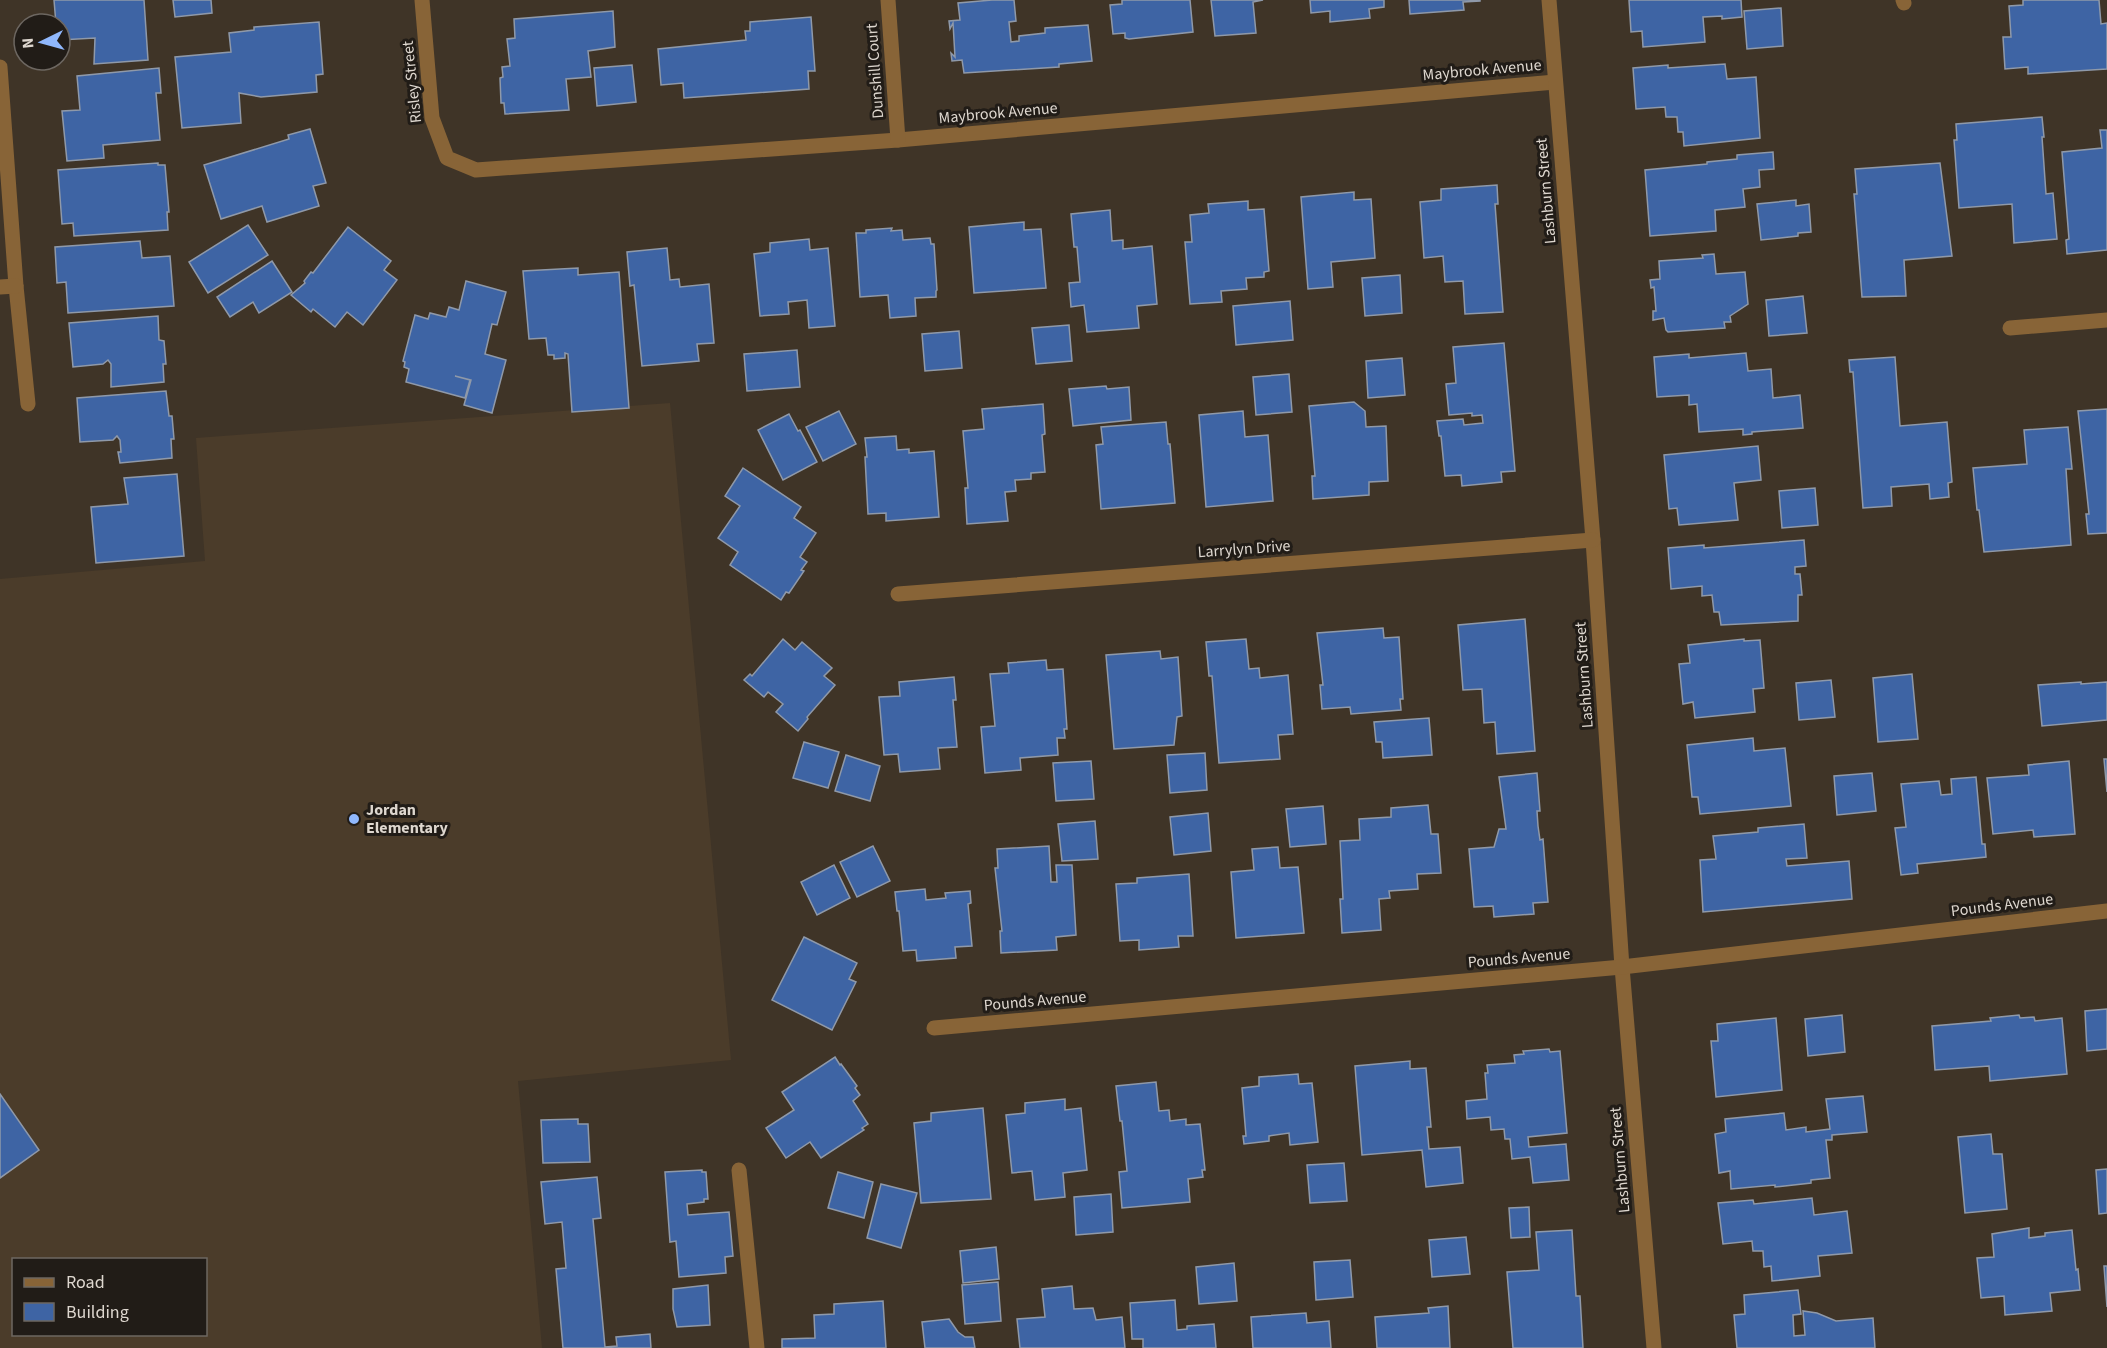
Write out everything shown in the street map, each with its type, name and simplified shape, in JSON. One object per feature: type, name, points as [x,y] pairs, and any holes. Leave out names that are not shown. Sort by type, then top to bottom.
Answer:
[{"type":"street","name":"Risley Street","points":[[422,0],[432,118],[447,158]]},
{"type":"street","name":"Dunshill Court","points":[[888,0],[898,140]]},
{"type":"street","name":"Lashburn Street","points":[[1549,0],[1593,540],[1622,967],[1654,1348]]},
{"type":"street","points":[[0,67],[16,286],[28,404]]},
{"type":"street","name":"Maybrook Avenue","points":[[447,158],[476,170],[898,140],[1555,82]]},
{"type":"street","points":[[0,287],[16,286]]},
{"type":"street","points":[[2010,328],[2107,320]]},
{"type":"street","name":"Larrylyn Drive","points":[[898,594],[1593,540]]},
{"type":"street","name":"Pounds Avenue","points":[[934,1028],[1622,967],[2107,911]]},
{"type":"street","points":[[739,1170],[757,1348]]},
{"type":"shaded area","name":"Jordan Elementary","points":[[670,403],[731,1060],[518,1081],[542,1348],[0,1348],[0,579],[205,561],[196,438]]},
{"type":"building","points":[[54,0],[144,0],[148,60],[94,64],[95,38],[72,39],[72,12],[55,12]]},
{"type":"building","points":[[173,0],[211,0],[212,13],[175,17]]},
{"type":"building","points":[[1014,0],[1016,21],[1009,22],[1011,42],[1019,41],[1019,36],[1045,33],[1045,28],[1088,25],[1092,61],[1059,64],[1059,67],[964,73],[962,60],[952,61],[951,53],[955,57],[953,23],[950,29],[949,21],[960,20],[958,3]]},
{"type":"building","points":[[1122,0],[1190,0],[1193,32],[1129,39],[1125,38],[1125,33],[1113,34],[1110,5],[1122,4]]},
{"type":"building","points":[[1211,0],[1263,0],[1253,2],[1256,33],[1215,36]]},
{"type":"building","points":[[1310,0],[1384,0],[1384,7],[1369,9],[1370,18],[1330,22],[1330,11],[1311,13]]},
{"type":"building","points":[[1409,0],[1480,1],[1463,2],[1464,10],[1410,14]]},
{"type":"building","points":[[1629,0],[1741,0],[1742,17],[1722,19],[1722,16],[1703,17],[1705,42],[1643,47],[1642,31],[1631,32]]},
{"type":"building","points":[[2023,0],[2099,0],[2101,24],[2107,23],[2107,69],[2028,74],[2028,67],[2005,69],[2003,37],[2011,37],[2009,6],[2023,5]]},
{"type":"building","points":[[1781,8],[1783,46],[1747,49],[1744,11]]},
{"type":"building","points":[[613,11],[615,47],[588,51],[591,77],[566,79],[569,110],[505,114],[504,103],[501,103],[500,78],[503,77],[502,67],[510,66],[507,39],[515,38],[514,19]]},
{"type":"building","points":[[811,17],[815,71],[808,71],[809,89],[684,98],[683,83],[661,85],[658,49],[746,40],[745,31],[750,31],[750,22]]},
{"type":"building","points":[[319,22],[323,74],[316,75],[317,92],[261,97],[239,93],[241,123],[182,128],[175,57],[231,52],[229,33],[254,30],[254,27]]},
{"type":"building","points":[[1725,64],[1727,79],[1756,77],[1760,138],[1684,146],[1683,132],[1678,132],[1677,117],[1666,117],[1665,107],[1636,109],[1633,68]]},
{"type":"building","points":[[632,65],[636,102],[597,106],[594,68]]},
{"type":"building","points":[[159,68],[161,93],[156,93],[160,140],[103,145],[104,158],[67,161],[62,111],[80,110],[77,76]]},
{"type":"building","points":[[2042,117],[2046,194],[2053,193],[2057,239],[2014,243],[2012,204],[1959,208],[1954,140],[1957,140],[1956,124]]},
{"type":"building","points":[[310,129],[326,183],[313,186],[319,206],[267,222],[262,206],[221,219],[204,165],[289,139],[288,135]]},
{"type":"building","points":[[2100,130],[2107,130],[2107,250],[2067,254],[2066,240],[2069,239],[2062,152],[2102,148]]},
{"type":"building","points":[[1773,152],[1774,169],[1759,170],[1760,187],[1743,189],[1745,207],[1715,210],[1716,231],[1650,236],[1645,170],[1707,164],[1707,162],[1737,159],[1737,155]]},
{"type":"building","points":[[158,163],[158,165],[165,165],[169,212],[167,212],[168,230],[74,236],[73,223],[62,224],[58,170]]},
{"type":"building","points":[[1940,163],[1952,256],[1904,260],[1906,296],[1862,297],[1854,194],[1857,194],[1855,169]]},
{"type":"building","points":[[1497,185],[1498,204],[1495,204],[1503,312],[1465,314],[1463,281],[1445,282],[1443,256],[1424,258],[1420,202],[1441,200],[1441,189]]},
{"type":"building","points":[[1354,192],[1354,200],[1371,199],[1375,258],[1331,262],[1333,287],[1308,289],[1301,197]]},
{"type":"building","points":[[1796,200],[1796,206],[1809,204],[1811,232],[1798,233],[1798,236],[1761,240],[1757,204]]},
{"type":"building","points":[[1248,201],[1248,210],[1264,209],[1269,271],[1264,272],[1264,277],[1246,278],[1247,289],[1221,291],[1222,302],[1190,304],[1185,242],[1192,242],[1190,215],[1209,213],[1208,204]]},
{"type":"building","points":[[1110,210],[1112,241],[1123,240],[1123,249],[1152,246],[1157,304],[1137,306],[1139,328],[1087,332],[1084,305],[1071,307],[1069,283],[1080,282],[1071,214]]},
{"type":"building","points":[[1024,222],[1024,230],[1041,229],[1046,288],[974,293],[969,227]]},
{"type":"building","points":[[248,225],[268,255],[208,293],[189,262]]},
{"type":"building","points":[[348,227],[391,261],[384,270],[397,280],[363,325],[347,312],[335,327],[313,309],[311,312],[291,295],[305,283],[304,281],[311,272],[313,273]]},
{"type":"building","points":[[892,228],[891,231],[902,230],[903,240],[930,238],[931,244],[934,244],[936,297],[915,298],[916,316],[890,318],[888,295],[860,297],[856,233]]},
{"type":"building","points":[[809,239],[810,250],[828,248],[835,326],[809,328],[807,300],[788,302],[789,314],[760,316],[754,254],[770,252],[770,243]]},
{"type":"building","points":[[140,241],[142,258],[170,256],[174,306],[68,313],[66,282],[57,283],[55,247]]},
{"type":"building","points":[[667,248],[670,280],[679,279],[680,287],[709,284],[714,343],[697,344],[699,361],[642,366],[634,285],[630,286],[627,252]]},
{"type":"building","points":[[1714,254],[1716,274],[1745,272],[1748,304],[1730,316],[1731,322],[1724,322],[1725,328],[1668,332],[1664,318],[1653,320],[1653,311],[1656,311],[1654,287],[1651,288],[1650,280],[1660,279],[1659,261],[1703,258],[1702,255]]},
{"type":"building","points":[[272,261],[292,292],[259,313],[253,302],[230,317],[217,297]]},
{"type":"building","points":[[578,268],[578,275],[619,272],[629,408],[572,412],[568,354],[565,353],[565,358],[554,359],[554,355],[548,355],[546,338],[529,339],[523,271]]},
{"type":"building","points":[[1400,275],[1402,313],[1365,316],[1362,278]]},
{"type":"building","points":[[466,281],[506,292],[497,325],[492,324],[485,354],[506,360],[492,413],[464,405],[471,380],[455,376],[470,380],[465,398],[406,382],[409,369],[404,367],[405,362],[403,361],[415,315],[428,319],[430,313],[446,317],[449,307],[459,310]]},
{"type":"building","points":[[1803,296],[1807,333],[1769,336],[1766,300]]},
{"type":"building","points":[[1290,301],[1293,340],[1236,345],[1233,306]]},
{"type":"building","points":[[158,316],[159,340],[164,341],[166,364],[163,364],[164,382],[111,387],[111,364],[108,360],[103,364],[73,367],[69,323]]},
{"type":"building","points":[[1069,325],[1072,361],[1036,364],[1032,328]]},
{"type":"building","points":[[959,331],[962,368],[925,371],[922,334]]},
{"type":"building","points":[[1504,343],[1515,471],[1501,472],[1502,482],[1462,486],[1461,475],[1445,476],[1437,421],[1463,419],[1464,425],[1483,423],[1482,415],[1472,416],[1472,413],[1449,415],[1446,384],[1456,383],[1453,347]]},
{"type":"building","points":[[797,350],[800,387],[747,391],[744,354]]},
{"type":"building","points":[[1746,353],[1748,371],[1771,369],[1773,398],[1800,395],[1803,428],[1752,432],[1752,434],[1743,435],[1743,429],[1699,432],[1697,404],[1689,405],[1689,395],[1657,397],[1654,357],[1689,354],[1689,358]]},
{"type":"building","points":[[1895,357],[1900,426],[1947,422],[1952,482],[1948,483],[1949,497],[1930,499],[1929,484],[1891,487],[1892,506],[1863,508],[1853,372],[1850,372],[1849,360]]},
{"type":"building","points":[[1402,358],[1405,395],[1368,398],[1366,361]]},
{"type":"building","points":[[1289,374],[1292,412],[1256,415],[1253,377]]},
{"type":"building","points":[[1106,386],[1107,389],[1129,387],[1131,420],[1073,426],[1069,389]]},
{"type":"building","points":[[166,391],[169,416],[172,416],[174,439],[171,439],[172,458],[120,463],[118,452],[121,452],[120,440],[117,436],[113,440],[80,442],[77,398]]},
{"type":"building","points":[[1354,402],[1365,411],[1366,427],[1386,426],[1388,481],[1369,482],[1369,495],[1313,499],[1312,476],[1315,476],[1309,406]]},
{"type":"building","points":[[1043,404],[1045,434],[1042,435],[1045,472],[1031,473],[1031,479],[1015,480],[1016,491],[1005,492],[1008,521],[967,524],[965,488],[968,488],[963,431],[984,429],[982,409]]},
{"type":"building","points":[[2107,409],[2107,533],[2088,534],[2086,514],[2089,514],[2078,411]]},
{"type":"building","points":[[839,411],[856,444],[823,461],[806,427]]},
{"type":"building","points":[[1243,411],[1245,437],[1268,435],[1273,501],[1206,507],[1199,415]]},
{"type":"building","points":[[789,414],[817,462],[783,480],[758,430]]},
{"type":"building","points":[[1166,422],[1175,503],[1101,509],[1096,445],[1103,444],[1101,427]]},
{"type":"building","points":[[2068,427],[2072,469],[2066,469],[2071,545],[1984,552],[1973,468],[2027,464],[2024,430]]},
{"type":"building","points":[[896,436],[897,450],[909,449],[909,453],[934,451],[939,517],[886,521],[886,513],[868,514],[865,438]]},
{"type":"building","points":[[1758,446],[1761,480],[1734,483],[1738,520],[1679,525],[1677,508],[1669,509],[1664,455]]},
{"type":"building","points":[[743,468],[801,507],[794,518],[816,533],[800,557],[807,562],[801,570],[804,571],[789,593],[786,592],[781,600],[730,565],[738,552],[718,538],[740,506],[725,496]]},
{"type":"building","points":[[177,474],[184,556],[96,563],[91,507],[128,504],[124,478]]},
{"type":"building","points":[[1815,488],[1818,525],[1782,528],[1779,491]]},
{"type":"building","points":[[1804,540],[1806,566],[1795,567],[1795,574],[1800,574],[1802,595],[1798,595],[1798,621],[1721,625],[1719,612],[1714,612],[1712,595],[1702,596],[1702,586],[1671,589],[1668,548],[1704,545],[1704,548]]},
{"type":"building","points":[[1525,619],[1535,751],[1497,754],[1495,722],[1484,723],[1482,689],[1463,690],[1458,625]]},
{"type":"building","points":[[1383,628],[1384,638],[1399,637],[1403,699],[1400,699],[1401,710],[1351,714],[1350,707],[1322,709],[1320,685],[1323,685],[1317,633]]},
{"type":"building","points":[[783,639],[795,650],[802,642],[832,668],[824,676],[835,685],[798,731],[776,712],[783,704],[768,692],[764,697],[744,680],[750,674],[752,676]]},
{"type":"building","points":[[1246,639],[1249,669],[1259,668],[1260,678],[1288,675],[1293,734],[1278,735],[1280,759],[1219,763],[1212,676],[1209,676],[1206,642]]},
{"type":"building","points":[[1744,639],[1744,641],[1760,640],[1764,688],[1753,689],[1755,712],[1695,718],[1693,702],[1683,704],[1679,664],[1690,663],[1688,645]]},
{"type":"building","points":[[1160,651],[1161,659],[1178,657],[1182,716],[1177,717],[1174,745],[1114,749],[1106,655]]},
{"type":"building","points":[[1046,660],[1047,670],[1063,669],[1067,729],[1064,729],[1065,738],[1057,738],[1058,755],[1020,758],[1021,770],[985,773],[981,727],[995,726],[990,674],[1009,673],[1008,663]]},
{"type":"building","points":[[1912,674],[1918,739],[1878,742],[1873,678]]},
{"type":"building","points":[[954,677],[956,700],[953,700],[957,747],[938,748],[940,769],[900,772],[898,754],[884,755],[879,697],[900,696],[899,682]]},
{"type":"building","points":[[1831,680],[1835,717],[1799,720],[1796,683]]},
{"type":"building","points":[[2081,682],[2081,684],[2107,682],[2107,720],[2042,726],[2038,685]]},
{"type":"building","points":[[1429,718],[1432,755],[1383,758],[1382,742],[1376,742],[1374,722]]},
{"type":"building","points":[[1753,738],[1754,751],[1785,748],[1791,806],[1700,814],[1698,797],[1692,797],[1687,745]]},
{"type":"building","points":[[804,742],[839,752],[828,788],[793,778]]},
{"type":"building","points":[[1205,753],[1207,790],[1170,793],[1167,755]]},
{"type":"building","points":[[846,755],[880,766],[870,801],[835,791]]},
{"type":"building","points":[[2104,759],[2107,759],[2107,792]]},
{"type":"building","points":[[1091,761],[1094,799],[1056,801],[1053,763]]},
{"type":"building","points":[[2069,761],[2075,834],[2034,837],[2033,830],[1993,834],[1987,778],[2029,775],[2028,765]]},
{"type":"building","points":[[1537,773],[1540,811],[1537,811],[1538,826],[1540,840],[1543,839],[1548,902],[1533,903],[1534,914],[1494,917],[1493,906],[1474,907],[1469,849],[1494,847],[1499,829],[1506,829],[1499,777]]},
{"type":"building","points":[[1872,773],[1876,811],[1837,815],[1834,776]]},
{"type":"building","points":[[1976,777],[1982,844],[1985,844],[1986,857],[1917,864],[1918,873],[1901,875],[1895,828],[1906,827],[1901,784],[1939,781],[1941,795],[1952,794],[1951,779]]},
{"type":"building","points":[[1428,805],[1431,834],[1438,834],[1441,873],[1417,874],[1418,889],[1389,891],[1390,898],[1379,899],[1381,930],[1342,933],[1340,841],[1360,840],[1359,819],[1391,817],[1391,808]]},
{"type":"building","points":[[1323,806],[1326,844],[1290,847],[1286,809]]},
{"type":"building","points":[[1208,813],[1211,851],[1174,855],[1170,817]]},
{"type":"building","points":[[1095,821],[1098,859],[1062,861],[1058,824]]},
{"type":"building","points":[[1804,824],[1807,858],[1786,859],[1787,866],[1849,861],[1852,899],[1703,912],[1700,860],[1716,859],[1713,836],[1758,832],[1758,828]]},
{"type":"building","points":[[873,846],[890,881],[857,897],[840,862]]},
{"type":"building","points":[[1049,846],[1051,882],[1057,882],[1056,865],[1072,865],[1076,935],[1056,937],[1057,950],[1001,953],[1000,931],[1002,931],[995,868],[998,868],[997,849]]},
{"type":"building","points":[[1278,847],[1280,868],[1298,867],[1304,933],[1236,938],[1231,872],[1254,870],[1252,849]]},
{"type":"building","points":[[834,865],[850,898],[817,915],[801,882]]},
{"type":"building","points":[[1189,874],[1193,936],[1178,936],[1179,947],[1139,950],[1139,940],[1120,941],[1116,884],[1137,883],[1137,878]]},
{"type":"building","points":[[925,889],[926,900],[946,898],[945,893],[970,891],[971,903],[968,904],[972,946],[955,947],[956,958],[917,961],[916,950],[903,951],[895,892]]},
{"type":"building","points":[[804,937],[857,963],[849,979],[856,982],[832,1030],[772,1000]]},
{"type":"building","points":[[2107,1009],[2107,1049],[2087,1051],[2085,1011]]},
{"type":"building","points":[[1842,1015],[1845,1052],[1808,1056],[1805,1019]]},
{"type":"building","points":[[2019,1015],[2020,1018],[2034,1017],[2035,1021],[2062,1018],[2067,1074],[1990,1081],[1989,1066],[1935,1070],[1932,1026],[1991,1021],[1990,1018]]},
{"type":"building","points":[[1776,1018],[1782,1090],[1716,1097],[1711,1041],[1718,1041],[1717,1024]]},
{"type":"building","points":[[1549,1049],[1550,1052],[1560,1051],[1567,1133],[1528,1137],[1529,1147],[1566,1144],[1569,1180],[1533,1183],[1530,1157],[1512,1159],[1510,1139],[1505,1139],[1504,1129],[1491,1130],[1490,1117],[1467,1119],[1466,1101],[1487,1099],[1485,1073],[1488,1073],[1487,1065],[1515,1063],[1514,1055],[1524,1054],[1523,1051]]},
{"type":"building","points":[[835,1057],[857,1086],[855,1088],[860,1095],[853,1101],[868,1124],[862,1128],[864,1130],[821,1158],[810,1142],[786,1158],[766,1128],[794,1110],[782,1092]]},
{"type":"building","points":[[1410,1061],[1410,1069],[1426,1068],[1431,1127],[1427,1127],[1429,1149],[1460,1147],[1463,1183],[1426,1187],[1422,1150],[1362,1155],[1355,1066]]},
{"type":"building","points":[[1298,1074],[1299,1084],[1312,1083],[1318,1142],[1290,1145],[1289,1133],[1269,1136],[1269,1141],[1244,1144],[1243,1136],[1246,1136],[1242,1088],[1259,1086],[1259,1077]]},
{"type":"building","points":[[1156,1082],[1159,1111],[1169,1110],[1170,1121],[1186,1119],[1186,1125],[1200,1124],[1205,1170],[1202,1170],[1203,1177],[1188,1179],[1190,1202],[1122,1208],[1119,1172],[1127,1171],[1116,1086]]},
{"type":"building","points":[[0,1094],[39,1150],[0,1178]]},
{"type":"building","points":[[1863,1096],[1867,1132],[1832,1135],[1832,1140],[1826,1140],[1830,1178],[1811,1180],[1811,1183],[1775,1187],[1775,1185],[1731,1189],[1730,1171],[1719,1173],[1715,1134],[1726,1132],[1725,1119],[1784,1113],[1786,1130],[1806,1127],[1806,1132],[1830,1129],[1826,1099]]},
{"type":"building","points":[[1065,1099],[1065,1110],[1081,1108],[1087,1170],[1063,1173],[1065,1197],[1035,1200],[1032,1171],[1012,1173],[1006,1115],[1025,1113],[1025,1103]]},
{"type":"building","points":[[983,1108],[991,1199],[921,1203],[914,1123],[931,1121],[931,1113]]},
{"type":"building","points":[[578,1119],[578,1124],[588,1124],[590,1162],[543,1163],[541,1120]]},
{"type":"building","points":[[1991,1134],[1993,1154],[2002,1154],[2007,1209],[1965,1213],[1958,1137]]},
{"type":"building","points":[[1344,1163],[1347,1201],[1310,1203],[1307,1165]]},
{"type":"building","points":[[2107,1169],[2107,1213],[2099,1214],[2096,1170]]},
{"type":"building","points":[[702,1170],[706,1172],[708,1199],[704,1199],[704,1202],[687,1204],[688,1215],[729,1212],[733,1256],[725,1257],[726,1273],[679,1277],[676,1241],[670,1242],[665,1172]]},
{"type":"building","points":[[838,1172],[873,1182],[864,1218],[828,1208]]},
{"type":"building","points":[[597,1177],[601,1218],[593,1219],[605,1347],[617,1346],[616,1337],[650,1334],[651,1348],[563,1348],[556,1269],[566,1268],[562,1222],[545,1224],[541,1182]]},
{"type":"building","points":[[881,1184],[917,1193],[901,1248],[867,1238]]},
{"type":"building","points":[[1111,1194],[1113,1232],[1076,1235],[1074,1197]]},
{"type":"building","points":[[1812,1198],[1814,1215],[1847,1211],[1852,1253],[1818,1256],[1820,1276],[1772,1281],[1771,1266],[1764,1267],[1763,1251],[1753,1251],[1752,1241],[1723,1244],[1718,1203],[1753,1200],[1754,1204]]},
{"type":"building","points":[[1529,1207],[1530,1237],[1511,1238],[1509,1208]]},
{"type":"building","points":[[2029,1228],[2029,1238],[2045,1236],[2045,1233],[2072,1230],[2080,1290],[2050,1293],[2052,1311],[2005,1315],[2004,1296],[1981,1298],[1977,1258],[1994,1257],[1992,1234]]},
{"type":"building","points":[[1572,1230],[1576,1296],[1580,1296],[1583,1348],[1513,1348],[1507,1272],[1539,1270],[1536,1232]]},
{"type":"building","points":[[1466,1237],[1470,1274],[1432,1277],[1429,1240]]},
{"type":"building","points":[[996,1247],[999,1279],[963,1283],[960,1251]]},
{"type":"building","points":[[1350,1260],[1353,1297],[1316,1300],[1314,1262]]},
{"type":"building","points":[[1234,1263],[1237,1301],[1199,1304],[1196,1267]]},
{"type":"building","points":[[2104,1266],[2107,1266],[2107,1307]]},
{"type":"building","points":[[998,1282],[1001,1321],[965,1324],[962,1285]]},
{"type":"building","points":[[708,1285],[710,1325],[677,1327],[673,1309],[673,1289]]},
{"type":"building","points":[[1072,1286],[1074,1309],[1093,1308],[1096,1320],[1122,1317],[1125,1348],[1020,1348],[1017,1319],[1045,1317],[1042,1289]]},
{"type":"building","points":[[1798,1290],[1801,1314],[1793,1315],[1794,1336],[1805,1335],[1803,1311],[1817,1313],[1836,1321],[1873,1318],[1875,1348],[1737,1348],[1734,1315],[1745,1314],[1744,1295]]},
{"type":"building","points":[[1175,1300],[1177,1330],[1187,1329],[1187,1326],[1214,1324],[1216,1348],[1143,1348],[1143,1339],[1132,1339],[1130,1303]]},
{"type":"building","points":[[883,1301],[886,1348],[782,1348],[782,1339],[815,1338],[814,1315],[834,1314],[834,1304]]},
{"type":"building","points":[[1448,1306],[1450,1348],[1377,1348],[1375,1317],[1429,1313],[1428,1308]]},
{"type":"building","points":[[1306,1313],[1307,1323],[1329,1321],[1331,1348],[1253,1348],[1251,1317]]},
{"type":"building","points":[[949,1319],[958,1332],[965,1337],[973,1337],[975,1348],[925,1348],[922,1322]]},
{"type":"place","name":"Jordan Elementary","points":[[354,819]]}]
